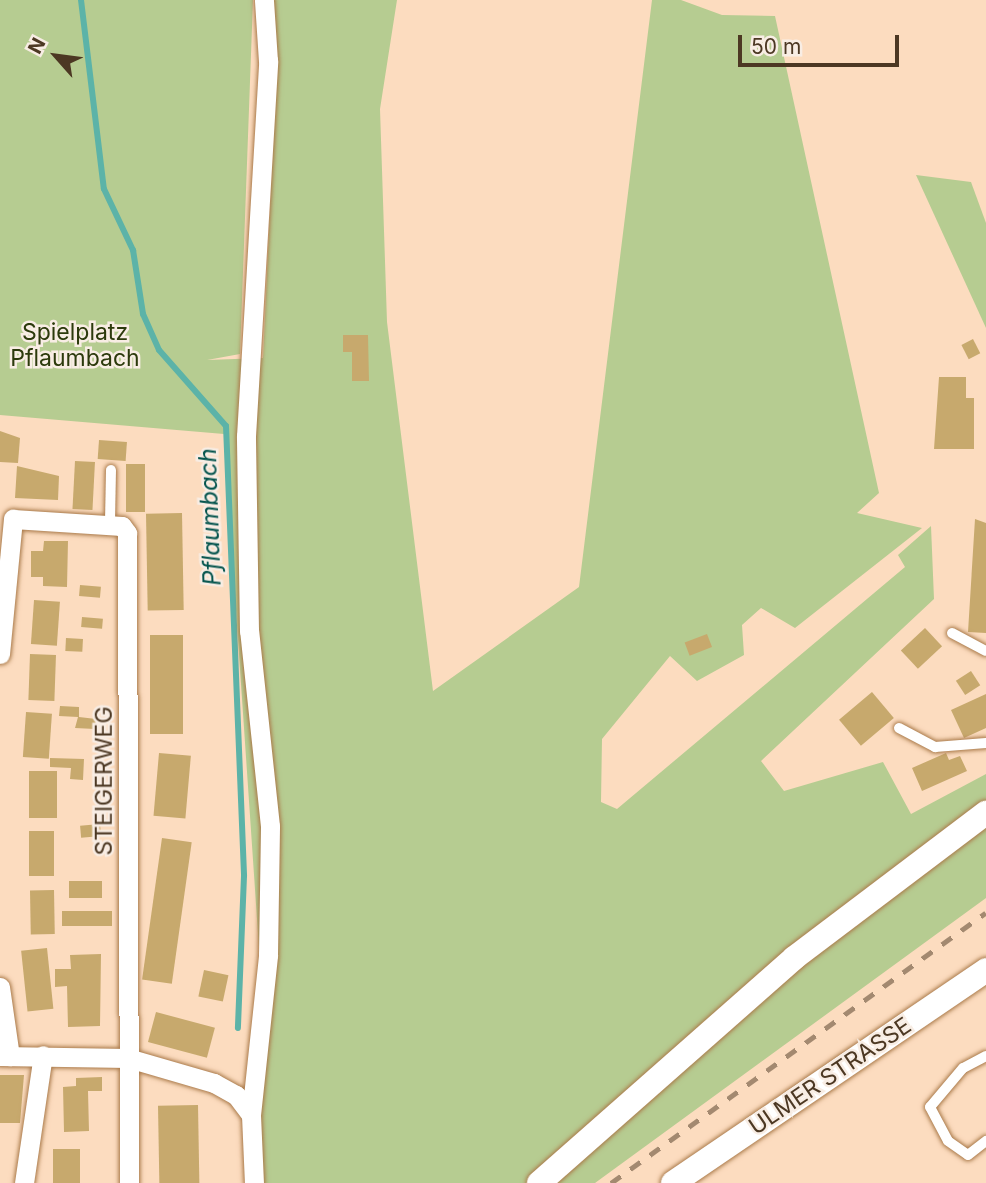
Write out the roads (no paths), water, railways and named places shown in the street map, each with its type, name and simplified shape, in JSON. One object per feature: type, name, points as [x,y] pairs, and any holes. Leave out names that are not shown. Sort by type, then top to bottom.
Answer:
[{"type":"street","points":[[254,1183],[251,1115],[268,955],[270,825],[249,631],[246,436],[268,61],[264,0]]},
{"type":"street","points":[[0,654],[7,518],[106,521]]},
{"type":"street","name":"STEIGERWEG","points":[[106,521],[127,533],[128,1058]]},
{"type":"street","points":[[539,1183],[794,958],[986,813]]},
{"type":"street","name":"ULMER STRASSE","points":[[680,1181],[986,970]]},
{"type":"street","points":[[0,988],[5,1056],[128,1058],[214,1083],[236,1095],[251,1115]]},
{"type":"street","points":[[24,1183],[43,1055]]},
{"type":"street","points":[[128,1058],[129,1183]]},
{"type":"lane","points":[[106,521],[111,470]]},
{"type":"lane","points":[[951,633],[986,652]]},
{"type":"lane","points":[[899,728],[935,747],[986,743]]},
{"type":"lane","points":[[986,1056],[963,1068],[930,1107],[948,1140],[968,1155],[986,1141]]},
{"type":"waterway","name":"Pflaumbach","points":[[81,0],[104,189],[133,250],[143,314],[159,350],[226,426],[244,876],[238,1028]]},
{"type":"railway","points":[[611,1183],[986,913]]},
{"type":"park label","name":"Spielplatz Pflaumbach","points":[[75,345]]}]
